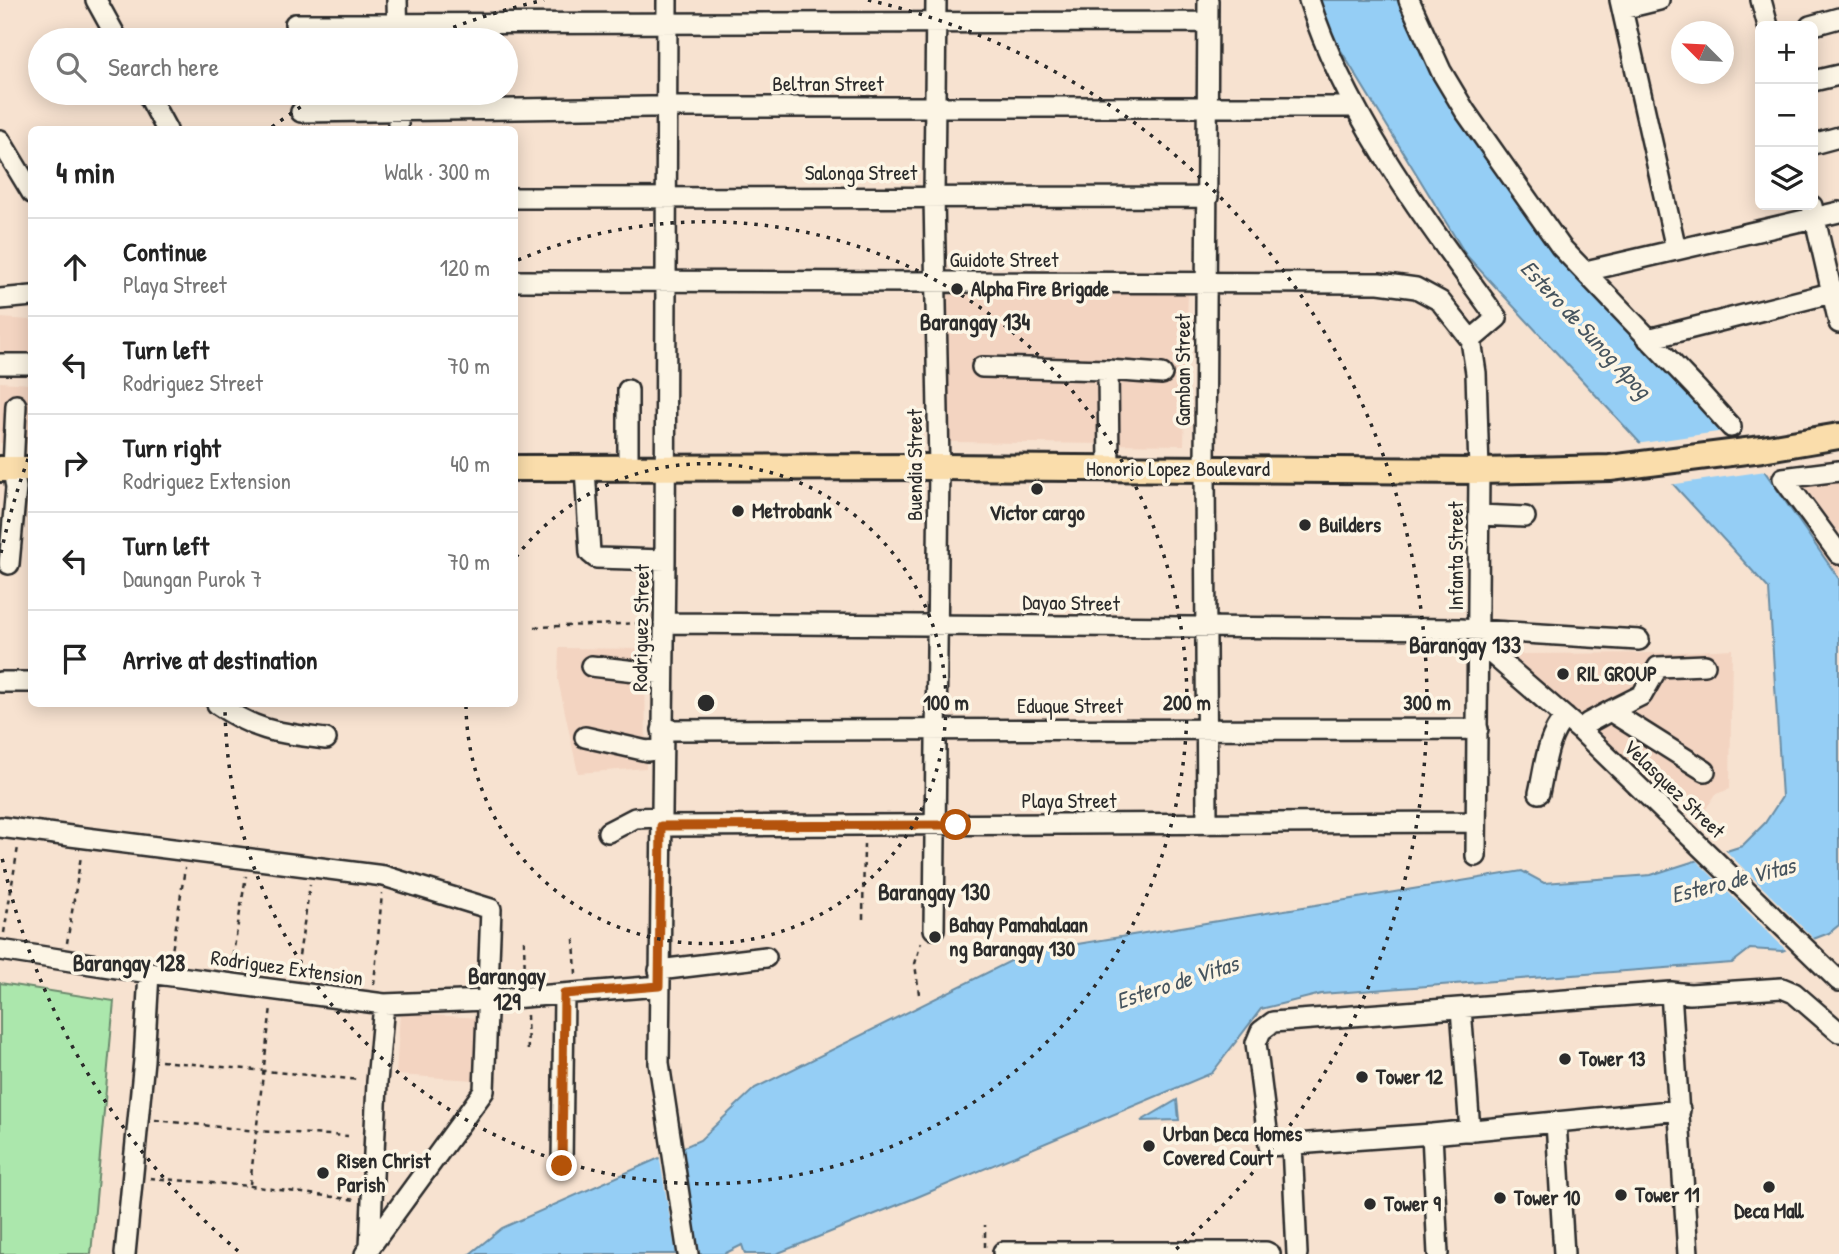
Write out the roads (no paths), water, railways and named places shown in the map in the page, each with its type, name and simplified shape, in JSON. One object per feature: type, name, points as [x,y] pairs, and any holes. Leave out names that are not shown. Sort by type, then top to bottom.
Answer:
[{"type":"main road","name":"Honorio Lopez Boulevard","points":[[518,468],[939,467],[1479,471],[1610,468],[1762,449],[1839,436]]},
{"type":"street","points":[[96,0],[111,28]]},
{"type":"street","points":[[397,0],[398,28]]},
{"type":"street","name":"Rodriguez Street","points":[[667,0],[665,560],[659,1063],[688,1254]]},
{"type":"street","name":"Buendia Street","points":[[934,929],[939,467],[934,196],[936,0]]},
{"type":"street","name":"Gamban Street","points":[[1207,824],[1205,469],[1208,0]]},
{"type":"street","points":[[1309,0],[1355,107],[1421,214],[1497,318],[1471,340]]},
{"type":"street","points":[[1409,0],[1441,71],[1465,111],[1561,247],[1731,427]]},
{"type":"street","points":[[1660,0],[1621,5],[1676,249]]},
{"type":"street","points":[[1761,0],[1767,21]]},
{"type":"street","points":[[1818,24],[1839,18]]},
{"type":"street","points":[[518,28],[667,23],[1208,22]]},
{"type":"street","points":[[295,24],[346,28]]},
{"type":"street","points":[[1818,80],[1839,75]]},
{"type":"street","points":[[153,105],[165,126]]},
{"type":"street","name":"Beltran Street","points":[[301,112],[667,107],[1355,107]]},
{"type":"street","points":[[1818,143],[1839,137]]},
{"type":"street","points":[[0,140],[28,186]]},
{"type":"street","name":"Salonga Street","points":[[518,198],[1208,197]]},
{"type":"street","points":[[1586,271],[1813,211],[1839,212]]},
{"type":"street","points":[[1813,211],[1836,292],[1839,323]]},
{"type":"street","name":"Guidote Street","points":[[518,281],[1379,283],[1416,288],[1440,302],[1471,340]]},
{"type":"street","points":[[1648,339],[1836,292]]},
{"type":"street","points":[[0,299],[28,296]]},
{"type":"street","name":"Infanta Street","points":[[1471,340],[1476,373],[1479,471],[1476,856]]},
{"type":"street","points":[[0,365],[28,365]]},
{"type":"street","points":[[982,367],[1162,374]]},
{"type":"street","points":[[1108,370],[1109,468]]},
{"type":"street","points":[[628,390],[628,468]]},
{"type":"street","points":[[9,564],[16,488],[16,405]]},
{"type":"street","points":[[585,468],[590,553],[596,558],[665,560]]},
{"type":"street","points":[[1839,471],[1783,478],[1839,554]]},
{"type":"street","points":[[1479,515],[1525,517]]},
{"type":"street","name":"Dayao Street","points":[[664,623],[1460,629],[1639,640]]},
{"type":"street","name":"Velasquez Street","points":[[1478,632],[1492,654],[1581,731],[1839,981]]},
{"type":"street","points":[[1581,731],[1588,723],[1642,695],[1658,667],[1704,665]]},
{"type":"street","points":[[591,666],[663,674]]},
{"type":"street","points":[[0,682],[28,682]]},
{"type":"street","points":[[222,707],[268,732],[326,740]]},
{"type":"street","points":[[1610,711],[1705,771]]},
{"type":"street","points":[[1539,793],[1551,738],[1565,717]]},
{"type":"street","name":"Eduque Street","points":[[585,737],[647,751],[662,739],[937,729],[1478,729]]},
{"type":"street","name":"Playa Street","points":[[608,832],[635,818],[661,822],[936,825],[1476,822]]},
{"type":"street","points":[[0,827],[384,876],[491,909],[490,1000],[484,1091],[367,1251]]},
{"type":"street","name":"Rodriguez Extension","points":[[1,950],[378,1003],[490,1000],[571,993],[765,957]]},
{"type":"street","points":[[125,1254],[144,1060],[158,974]]},
{"type":"street","points":[[1680,1110],[1470,1131],[1269,1146],[1256,1043],[1261,1031],[1273,1022],[1671,992],[1782,988],[1794,993],[1837,1026]]},
{"type":"street","points":[[1671,992],[1688,1254]]},
{"type":"street","points":[[562,1166],[571,993]]},
{"type":"street","points":[[367,1251],[372,1202],[378,1003]]},
{"type":"street","points":[[1461,1007],[1470,1131]]},
{"type":"street","points":[[1556,1122],[1564,1254]]},
{"type":"street","points":[[1432,1134],[1438,1254]]},
{"type":"street","points":[[1292,1144],[1297,1254]]},
{"type":"street","points":[[994,1253],[1270,1254]]},
{"type":"water","points":[[1320,0],[1407,0],[1562,253],[1765,472],[1839,579],[1839,925],[1829,933],[1782,951],[1750,949],[1732,963],[1321,994],[1261,1009],[1212,1073],[776,1254],[745,1254],[742,1245],[724,1254],[470,1254],[502,1228],[700,1140],[755,1088],[1029,952],[1522,871],[1544,883],[1651,875],[1742,846],[1765,823],[1782,797],[1769,589],[1662,472],[1641,444],[1466,255],[1326,26]]},
{"type":"water","points":[[1177,1100],[1179,1120],[1141,1121]]},
{"type":"place","name":"Alpha Fire Brigade","points":[[957,289]]},
{"type":"place","name":"Victor cargo","points":[[1037,489]]},
{"type":"place","name":"Metrobank","points":[[738,511]]},
{"type":"place","name":"Builders","points":[[1305,525]]},
{"type":"place","name":"RIL GROUP","points":[[1563,674]]},
{"type":"place","name":"Bahay Pamahalaan ng Barangay 130","points":[[935,937]]},
{"type":"place","name":"Tower 13","points":[[1565,1059]]},
{"type":"place","name":"Tower 12","points":[[1362,1077]]},
{"type":"place","name":"Urban Deca Homes Covered Court","points":[[1149,1146]]},
{"type":"place","name":"Risen Christ Parish","points":[[323,1173]]},
{"type":"place","name":"Deca Mall","points":[[1769,1187]]},
{"type":"place","name":"Tower 11","points":[[1621,1195]]},
{"type":"place","name":"Tower 10","points":[[1500,1198]]},
{"type":"place","name":"Tower 9","points":[[1370,1204]]},
{"type":"district","name":"Barangay 134","points":[[975,322]]},
{"type":"district","name":"Barangay 133","points":[[1465,645]]},
{"type":"district","name":"Barangay 130","points":[[934,892]]},
{"type":"district","name":"Barangay 128","points":[[129,963]]},
{"type":"district","name":"Barangay 129","points":[[507,989]]},
{"type":"water label","name":"Estero de Sunog Apog","points":[[1586,329]]},
{"type":"water label","name":"Estero de Vitas","points":[[1733,880]]},
{"type":"water label","name":"Estero de Vitas","points":[[1177,982]]}]
